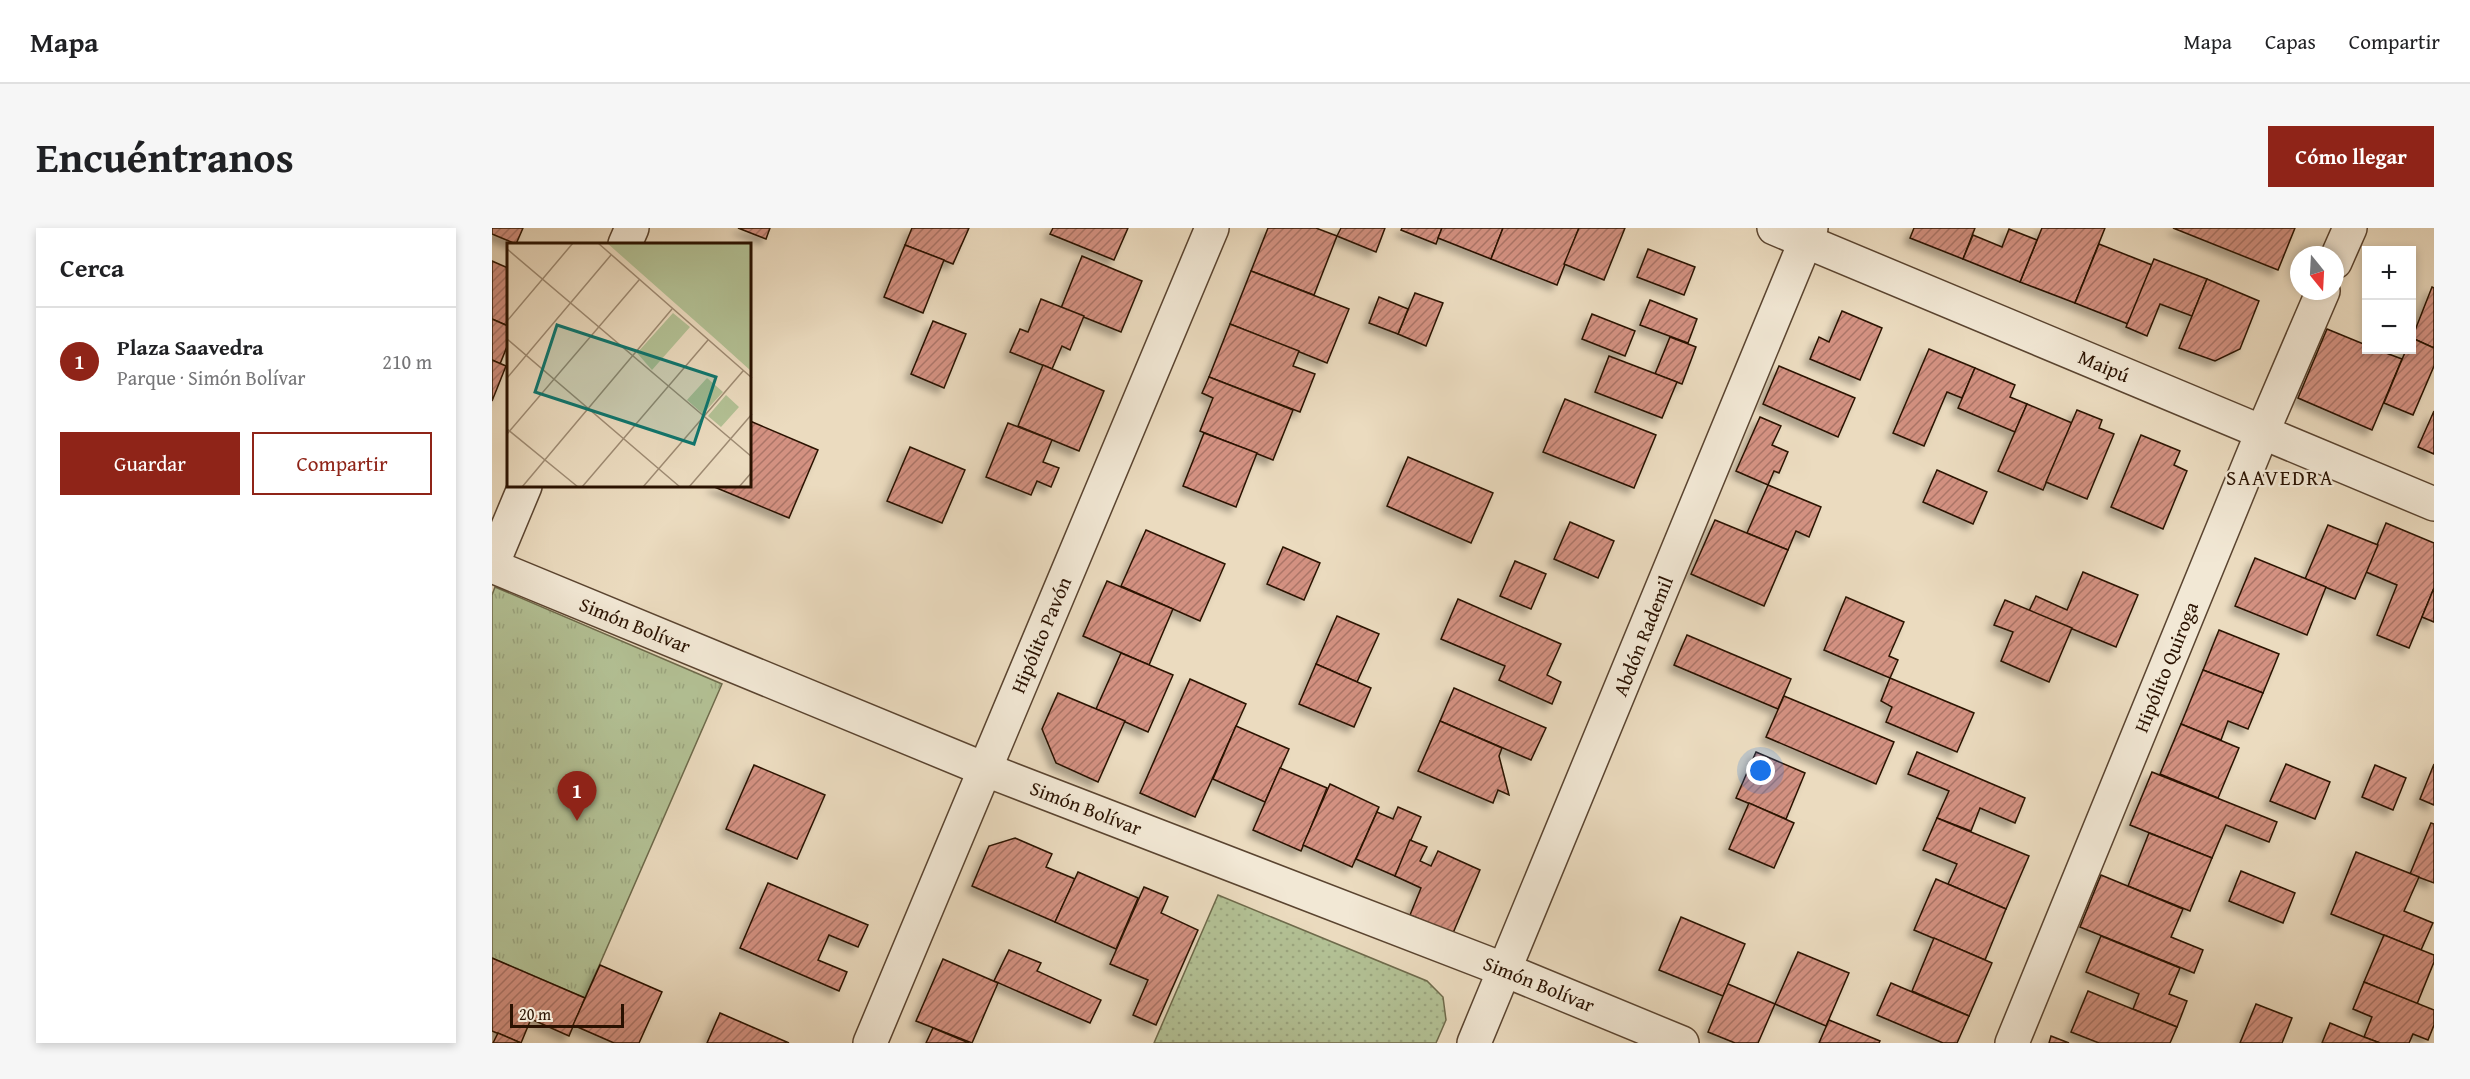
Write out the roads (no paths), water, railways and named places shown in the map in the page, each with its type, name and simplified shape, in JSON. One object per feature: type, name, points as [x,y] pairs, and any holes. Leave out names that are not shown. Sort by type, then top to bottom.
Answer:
[{"type":"street","points":[[625,243],[632,228]]},
{"type":"street","name":"Hipólito Pavón","points":[[870,1043],[1212,228]]},
{"type":"street","name":"Maipú","points":[[1774,228],[1808,234],[2262,433],[2434,504]]},
{"type":"street","points":[[2342,246],[2350,228]]},
{"type":"street","name":"Abdón Rademil","points":[[1474,1043],[1808,234]]},
{"type":"street","name":"Hipólito Quiroga","points":[[2012,1043],[2262,433],[2319,300]]},
{"type":"street","points":[[492,566],[524,488]]},
{"type":"street","name":"Simón Bolívar","points":[[492,566],[984,769],[1505,970],[1682,1043]]},
{"type":"place","name":"Plaza Saavedra","points":[[577,821]]},
{"type":"district","name":"SAAVEDRA","points":[[2280,478]]}]
